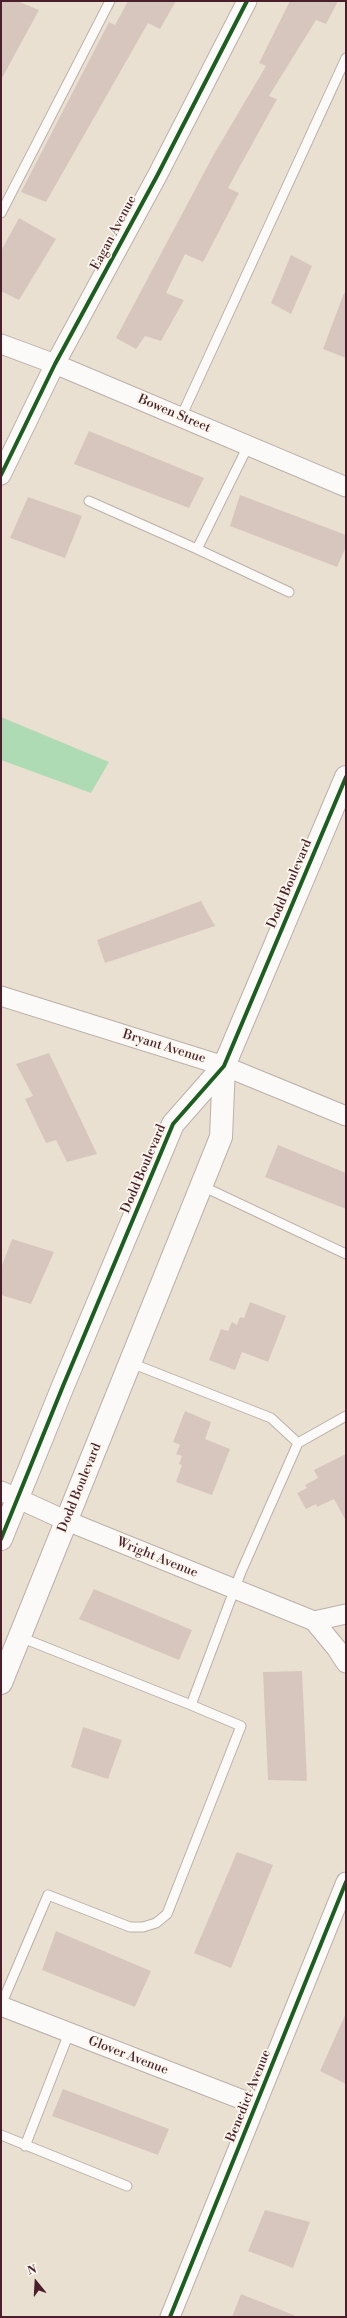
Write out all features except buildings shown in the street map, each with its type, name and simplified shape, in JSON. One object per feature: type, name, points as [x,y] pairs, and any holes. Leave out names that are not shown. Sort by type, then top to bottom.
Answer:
[{"type":"street","name":"Eagan Avenue","points":[[1,475],[55,364],[157,176],[247,1]]},
{"type":"street","name":"Bowen Street","points":[[1,344],[55,364],[346,487]]},
{"type":"street","name":"Dodd Boulevard","points":[[1,1539],[9,1495],[174,1124],[224,1066],[346,777]]},
{"type":"street","name":"Bryant Avenue","points":[[1,996],[224,1066],[346,1116]]},
{"type":"street","name":"Dodd Boulevard","points":[[1,1683],[68,1521],[221,1136],[224,1066]]},
{"type":"street","name":"Wright Avenue","points":[[9,1495],[234,1590],[314,1621],[337,1649],[346,1663]]},
{"type":"street","points":[[314,1621],[346,1614]]},
{"type":"street","name":"Benedict Avenue","points":[[170,2317],[346,1882]]},
{"type":"street","name":"Glover Avenue","points":[[1,2006],[256,2105]]},
{"type":"lane","points":[[1,212],[110,1]]},
{"type":"lane","points":[[181,417],[346,58]]},
{"type":"lane","points":[[197,549],[248,446]]},
{"type":"lane","points":[[89,502],[197,549],[288,592]]},
{"type":"lane","points":[[202,1186],[346,1254]]},
{"type":"lane","points":[[131,1363],[271,1418],[298,1443]]},
{"type":"lane","points":[[190,1705],[234,1590],[298,1443],[346,1416]]},
{"type":"lane","points":[[1,2006],[48,1895],[130,1927],[143,1927],[156,1923],[167,1914],[241,1726],[20,1636]]},
{"type":"lane","points":[[25,2146],[69,2032]]},
{"type":"lane","points":[[1,2135],[127,2186]]},
{"type":"green space","points":[[1,717],[109,762],[91,793],[1,760]]},
{"type":"cycle path","points":[[1,475],[55,364],[157,176],[247,1]]},
{"type":"cycle path","points":[[1,1539],[63,1386],[173,1124],[224,1066],[346,777]]},
{"type":"cycle path","points":[[170,2317],[346,1882]]}]
